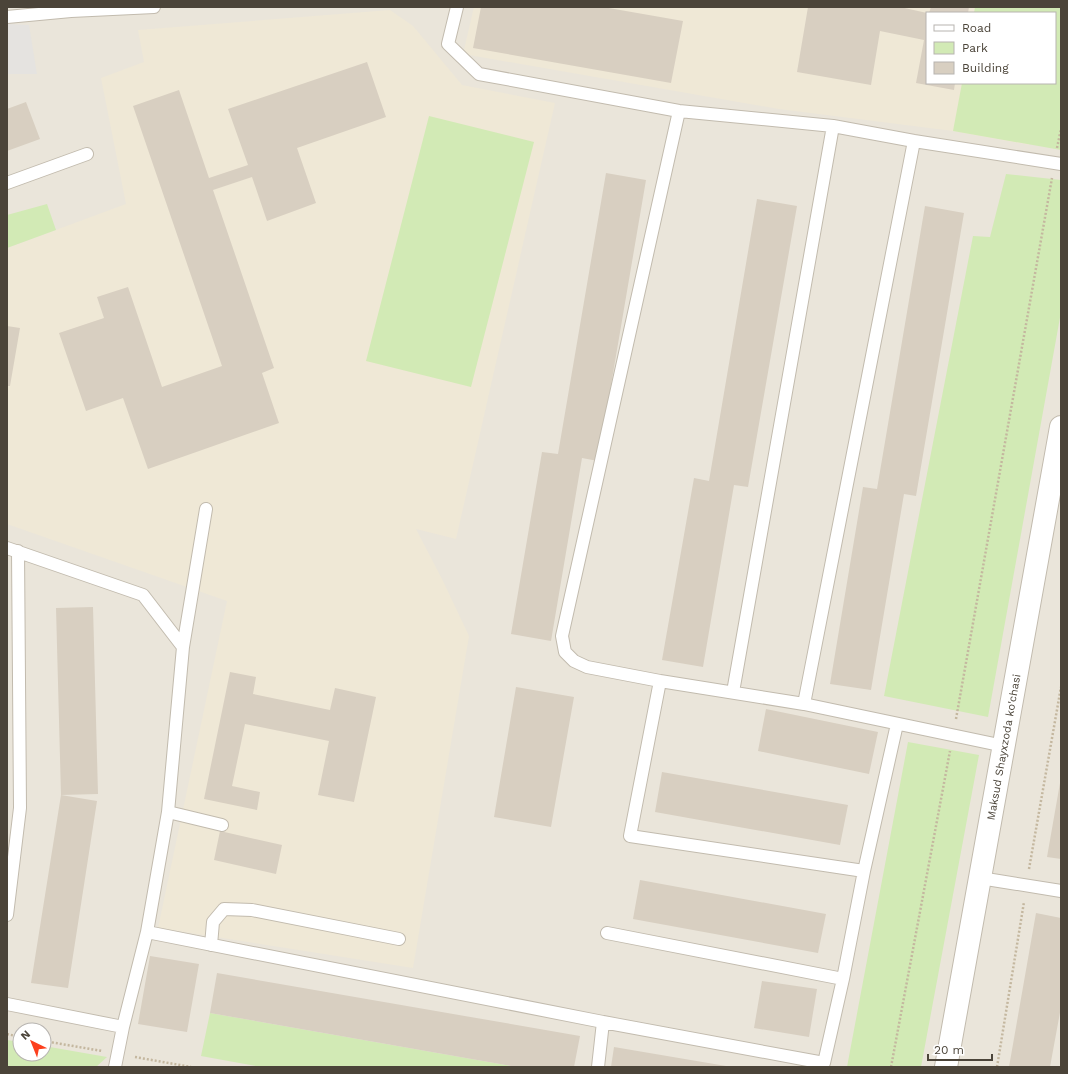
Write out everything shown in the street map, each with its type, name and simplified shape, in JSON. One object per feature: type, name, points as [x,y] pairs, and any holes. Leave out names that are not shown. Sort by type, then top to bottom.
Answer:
[{"type":"street","name":"Maksud Shayxzoda ko'chasi","points":[[946,1067],[1061,427]]},
{"type":"lane","points":[[7,17],[71,11],[154,7]]},
{"type":"lane","points":[[457,7],[448,44],[478,74],[679,111],[832,126],[914,141],[1058,163]]},
{"type":"lane","points":[[679,111],[562,636],[565,652],[574,661],[587,667],[660,681],[804,704],[1004,746]]},
{"type":"lane","points":[[733,692],[832,126]]},
{"type":"lane","points":[[804,704],[914,141]]},
{"type":"lane","points":[[7,183],[87,154]]},
{"type":"lane","points":[[115,1067],[123,1027],[147,932],[168,812],[183,647],[206,509]]},
{"type":"lane","points":[[7,914],[20,808],[13,549],[143,595],[183,647]]},
{"type":"lane","points":[[660,681],[630,836],[864,870]]},
{"type":"lane","points":[[147,932],[824,1064],[843,978],[864,870],[897,724]]},
{"type":"lane","points":[[168,812],[222,825]]},
{"type":"lane","points":[[980,878],[1061,890]]},
{"type":"lane","points":[[211,945],[213,922],[224,909],[252,910],[399,938]]},
{"type":"lane","points":[[607,933],[843,978]]},
{"type":"lane","points":[[7,1004],[123,1027]]},
{"type":"lane","points":[[598,1067],[603,1022]]},
{"type":"path","points":[[891,1067],[1058,163],[1061,128]]},
{"type":"path","points":[[52,1042],[191,1067]]},
{"type":"shaded area","points":[[7,7],[1061,7],[1061,1067],[7,1067]]},
{"type":"shaded area","points":[[474,7],[1053,7],[1052,12],[926,12],[926,84],[1040,84],[1029,145],[953,131],[779,109],[463,54]]},
{"type":"shaded area","points":[[390,10],[413,26],[462,85],[555,103],[456,539],[416,529],[469,636],[413,968],[158,928],[227,601],[7,524],[7,248],[126,204],[101,78],[144,62],[138,30]]},
{"type":"shaded area","points":[[7,24],[29,25],[37,74],[7,74]]},
{"type":"green space","points":[[975,7],[1061,7],[1061,150],[953,131],[962,84],[1056,84],[1056,12],[974,12]]},
{"type":"green space","points":[[429,116],[534,142],[471,387],[366,361]]},
{"type":"green space","points":[[1006,174],[1061,180],[1061,312],[988,717],[884,696],[973,236],[990,237]]},
{"type":"green space","points":[[47,204],[56,230],[7,248],[7,215]]},
{"type":"green space","points":[[908,742],[979,755],[921,1067],[847,1067]]},
{"type":"green space","points":[[210,1013],[517,1067],[261,1067],[201,1056]]},
{"type":"green space","points":[[7,1040],[12,1041],[12,1062],[52,1062],[52,1047],[107,1057],[96,1067],[7,1066]]},
{"type":"building","points":[[481,7],[603,7],[683,21],[671,83],[473,48]]},
{"type":"building","points":[[808,7],[900,7],[926,13],[926,84],[955,84],[954,90],[916,83],[924,40],[880,31],[871,85],[797,72]]},
{"type":"building","points":[[931,7],[969,7],[968,12],[929,12]]},
{"type":"building","points":[[367,62],[386,117],[297,148],[316,203],[267,221],[252,177],[213,190],[274,368],[262,373],[279,423],[148,469],[123,398],[86,411],[59,333],[104,318],[97,297],[128,287],[162,387],[222,366],[133,106],[179,90],[209,178],[248,165],[228,109]]},
{"type":"building","points":[[26,102],[40,139],[7,151],[7,109]]},
{"type":"building","points":[[606,173],[646,180],[598,461],[582,458],[551,641],[511,634],[542,452],[558,454]]},
{"type":"building","points":[[757,199],[797,206],[748,487],[734,485],[703,667],[662,660],[694,478],[709,481]]},
{"type":"building","points":[[925,206],[964,213],[916,496],[904,494],[871,690],[830,684],[863,487],[877,489]]},
{"type":"building","points":[[7,326],[20,328],[10,386],[7,386]]},
{"type":"building","points":[[93,607],[98,794],[61,795],[56,608]]},
{"type":"building","points":[[230,672],[256,677],[253,694],[330,710],[335,688],[376,697],[354,802],[318,795],[329,741],[245,724],[232,786],[260,792],[257,810],[204,799]]},
{"type":"building","points":[[516,687],[574,697],[551,827],[494,817]]},
{"type":"building","points":[[766,709],[878,732],[869,774],[758,751]]},
{"type":"building","points":[[662,772],[848,805],[840,845],[655,812]]},
{"type":"building","points":[[1061,783],[1061,859],[1047,857]]},
{"type":"building","points":[[61,795],[97,801],[68,988],[31,983]]},
{"type":"building","points":[[220,831],[282,845],[276,874],[214,860]]},
{"type":"building","points":[[640,880],[826,914],[818,953],[633,919]]},
{"type":"building","points":[[1036,913],[1061,918],[1061,1007],[1050,1067],[1009,1067]]},
{"type":"building","points":[[150,956],[199,964],[187,1032],[138,1024]]},
{"type":"building","points":[[217,973],[580,1036],[574,1067],[517,1067],[210,1013]]},
{"type":"building","points":[[762,981],[817,989],[809,1037],[754,1028]]},
{"type":"building","points":[[614,1047],[726,1066],[726,1067],[611,1067]]}]
